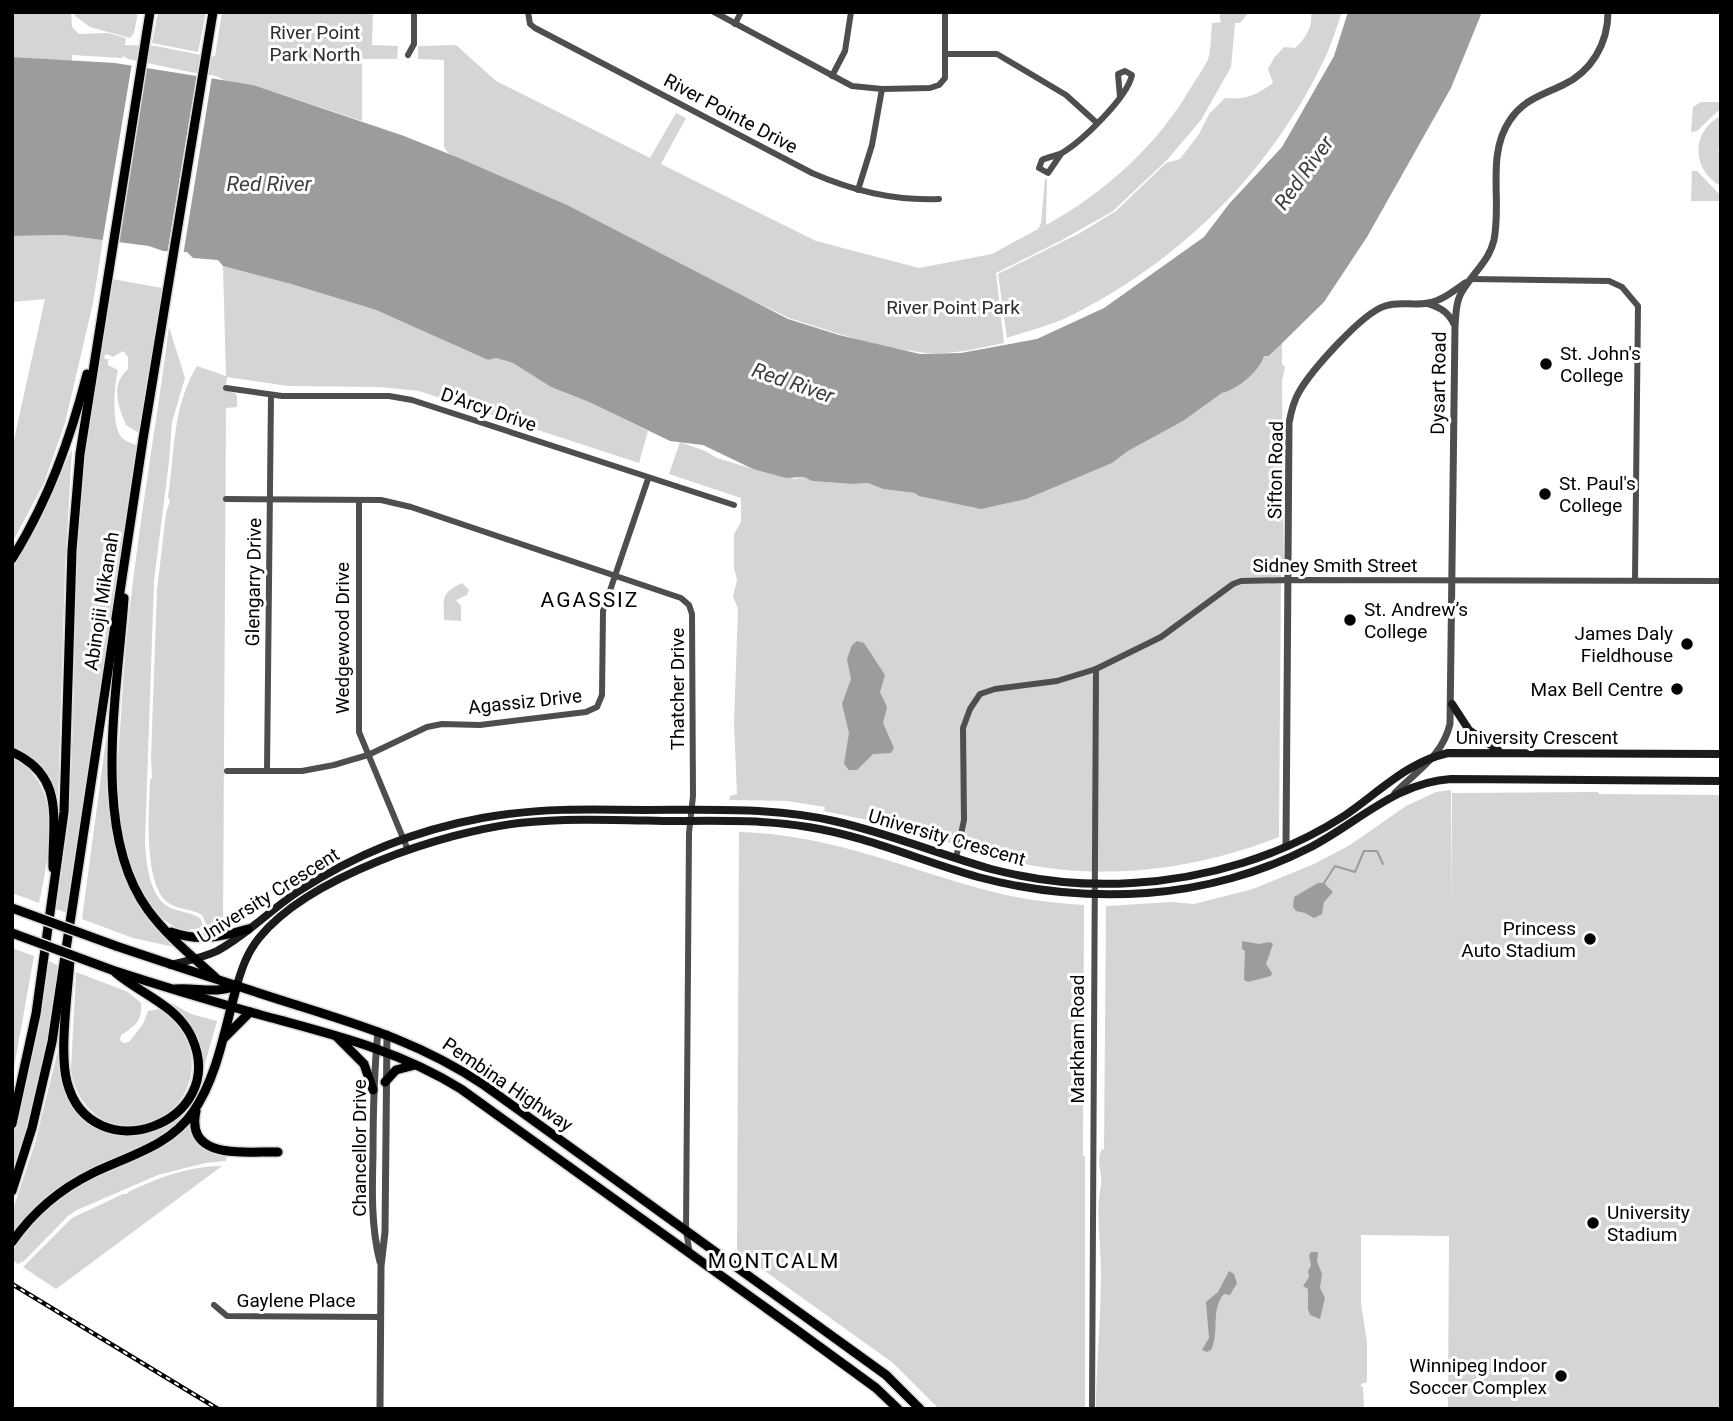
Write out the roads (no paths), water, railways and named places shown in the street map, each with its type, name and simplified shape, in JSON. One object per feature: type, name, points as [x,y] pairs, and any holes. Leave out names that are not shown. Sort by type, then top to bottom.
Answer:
[{"type":"main road","name":"Abinojii Mikanah","points":[[12,1124],[29,1051],[53,901],[67,775],[71,578],[84,425],[150,12]]},
{"type":"main road","name":"Abinojii Mikanah","points":[[12,1191],[29,1141],[46,1070],[163,313],[213,12]]},
{"type":"main road","points":[[12,559],[40,510],[64,453],[100,322]]},
{"type":"main road","points":[[130,526],[115,710],[112,769],[114,822],[131,881],[147,909],[217,979]]},
{"type":"main road","points":[[1452,704],[1472,734],[1501,752]]},
{"type":"main road","points":[[12,752],[37,769],[48,784],[53,798],[53,901]]},
{"type":"main road","name":"University Crescent","points":[[171,965],[219,950],[286,899],[350,862],[404,839],[458,823],[526,812],[574,809],[768,811],[858,827],[956,858],[1032,878],[1094,884],[1157,881],[1192,876],[1240,864],[1286,846],[1343,816],[1412,766],[1435,756],[1453,752],[1721,754]]},
{"type":"main road","name":"University Crescent","points":[[237,985],[247,955],[261,936],[307,898],[344,878],[408,850],[455,835],[516,823],[549,820],[762,822],[820,829],[993,881],[1049,891],[1094,895],[1173,890],[1216,882],[1265,867],[1324,840],[1395,793],[1420,784],[1451,779],[1721,781]]},
{"type":"main road","points":[[74,900],[65,1055],[67,1080],[78,1104],[97,1123],[114,1129],[139,1131],[168,1121],[187,1102],[197,1077],[197,1051],[189,1032],[177,1016],[112,970]]},
{"type":"main road","name":"Pembina Highway","points":[[12,908],[171,965],[383,1032],[431,1053],[484,1085],[886,1375],[920,1409]]},
{"type":"main road","points":[[166,930],[187,937],[208,939],[248,929]]},
{"type":"main road","name":"Pembina Highway","points":[[12,933],[170,989],[382,1049],[417,1065],[461,1089],[876,1388],[898,1409]]},
{"type":"main road","points":[[170,989],[195,987],[220,992],[237,985]]},
{"type":"main road","points":[[12,1242],[36,1213],[58,1194],[94,1172],[168,1137],[189,1118],[209,1082],[237,985]]},
{"type":"main road","points":[[221,1042],[250,1012]]},
{"type":"main road","points":[[333,1034],[364,1064],[373,1090]]},
{"type":"main road","points":[[385,1082],[396,1070],[417,1065]]},
{"type":"main road","points":[[197,1105],[195,1127],[199,1137],[211,1147],[226,1151],[278,1152]]},
{"type":"street","points":[[408,55],[414,44],[414,12]]},
{"type":"street","name":"River Pointe Drive","points":[[528,12],[530,24],[535,28],[841,186],[872,195],[939,199]]},
{"type":"street","points":[[714,12],[858,88],[882,89],[930,88],[939,85],[945,78],[945,12]]},
{"type":"street","points":[[735,24],[741,12]]},
{"type":"street","points":[[832,76],[845,51],[851,12]]},
{"type":"street","name":"Dysart Road","points":[[1395,793],[1435,756],[1448,734],[1452,704],[1454,326],[1458,302],[1471,279],[1486,261],[1494,239],[1497,215],[1496,154],[1500,137],[1510,119],[1524,104],[1577,77],[1591,63],[1606,34],[1608,12]]},
{"type":"street","points":[[945,54],[997,54],[1066,95],[1097,123]]},
{"type":"street","points":[[858,190],[872,145],[882,89]]},
{"type":"street","points":[[1061,154],[1097,123],[1120,97]]},
{"type":"street","points":[[1471,279],[1609,281],[1622,287],[1638,306],[1634,580]]},
{"type":"street","name":"Sifton Road","points":[[1286,846],[1289,423],[1292,407],[1307,380],[1360,321],[1378,308],[1395,304],[1428,303],[1452,293],[1471,279]]},
{"type":"street","points":[[1428,303],[1448,314],[1454,326]]},
{"type":"street","name":"D'Arcy Drive","points":[[226,388],[271,395],[388,396],[412,400],[734,505]]},
{"type":"street","name":"Glengarry Drive","points":[[267,771],[271,395]]},
{"type":"street","name":"Agassiz Drive","points":[[227,771],[302,771],[368,755],[434,726],[480,725],[586,712],[597,707],[602,695],[601,621],[648,479]]},
{"type":"street","name":"Thatcher Drive","points":[[226,499],[381,500],[681,598],[689,605],[692,614],[687,1231],[690,1254]]},
{"type":"street","name":"Wedgewood Drive","points":[[359,500],[357,720],[368,755],[408,850]]},
{"type":"street","name":"Sidney Smith Street","points":[[956,858],[964,820],[963,727],[977,697],[989,690],[1057,681],[1096,669],[1147,645],[1241,581],[1721,581]]},
{"type":"street","name":"Markham Road","points":[[1092,1409],[1096,669]]},
{"type":"street","name":"Chancellor Drive","points":[[380,1409],[381,1266],[385,1232],[383,1032]]},
{"type":"street","name":"Chancellor Drive","points":[[381,1266],[374,1217],[373,1090],[382,1049]]},
{"type":"street","name":"Gaylene Place","points":[[214,1305],[227,1316],[380,1317]]},
{"type":"water","name":"Red River","points":[[1348,12],[1482,12],[1451,88],[1367,237],[1324,302],[1269,356],[1264,356],[1258,368],[1247,379],[1183,421],[1128,451],[1112,463],[1026,499],[981,509],[915,493],[883,489],[868,483],[786,478],[753,469],[703,445],[670,441],[551,387],[513,363],[496,358],[488,360],[376,310],[223,266],[218,260],[193,258],[187,252],[163,251],[149,246],[63,235],[12,236],[12,57],[115,63],[253,85],[404,136],[567,205],[788,319],[839,335],[920,354],[961,353],[1037,339],[1104,308],[1204,237],[1229,204],[1282,147],[1334,56]]},
{"type":"water","points":[[857,641],[864,643],[885,675],[880,692],[887,707],[883,723],[894,748],[891,753],[873,754],[857,770],[849,770],[844,764],[849,733],[842,704],[851,679],[847,659],[852,645]]},
{"type":"water","points":[[1318,883],[1324,883],[1333,892],[1324,902],[1322,914],[1314,918],[1296,911],[1293,907],[1294,897]]},
{"type":"water","points":[[1242,941],[1273,944],[1266,964],[1271,976],[1248,982],[1244,980],[1245,951],[1242,949]]},
{"type":"water","points":[[1311,1252],[1318,1252],[1317,1261],[1322,1274],[1320,1288],[1325,1298],[1320,1319],[1310,1315],[1308,1289],[1303,1286],[1309,1277]]},
{"type":"water","points":[[1229,1271],[1234,1274],[1237,1283],[1230,1295],[1224,1294],[1220,1300],[1214,1343],[1207,1352],[1202,1350],[1209,1338],[1206,1302],[1218,1292]]},
{"type":"waterway","points":[[1324,883],[1335,866],[1355,872],[1364,851],[1377,851],[1383,864]]},
{"type":"railway","points":[[12,1284],[218,1409]]},
{"type":"place","name":"St. John's College","points":[[1546,364]]},
{"type":"place","name":"St. Paul's College","points":[[1545,494]]},
{"type":"place","name":"St. Andrew’s College","points":[[1350,620]]},
{"type":"place","name":"James Daly Fieldhouse","points":[[1687,644]]},
{"type":"place","name":"Max Bell Centre","points":[[1677,689]]},
{"type":"place","name":"Princess Auto Stadium","points":[[1590,939]]},
{"type":"place","name":"University Stadium","points":[[1593,1223]]},
{"type":"place","name":"Winnipeg Indoor Soccer Complex","points":[[1561,1376]]},
{"type":"district","name":"AGASSIZ","points":[[590,600]]},
{"type":"district","name":"MONTCALM","points":[[774,1261]]},
{"type":"park label","name":"River Point Park North","points":[[315,43]]},
{"type":"park label","name":"River Point Park","points":[[953,307]]}]
